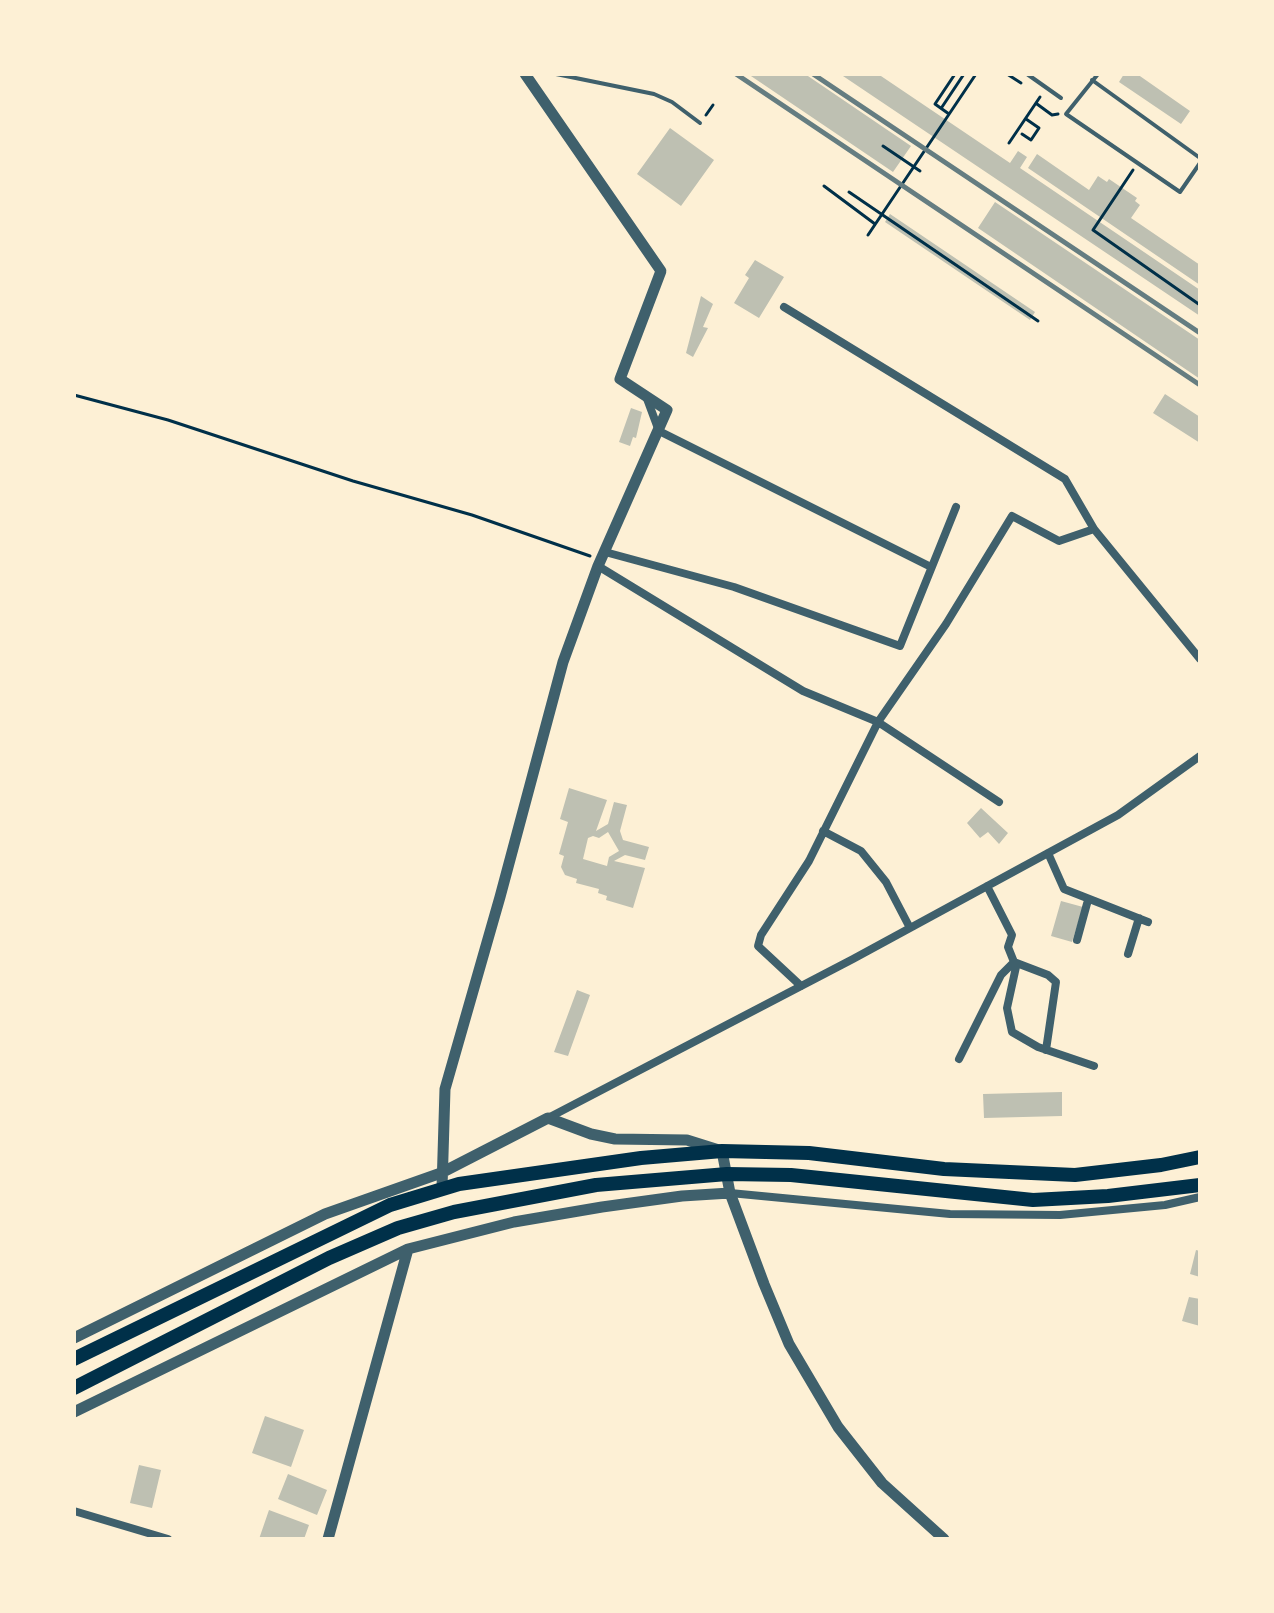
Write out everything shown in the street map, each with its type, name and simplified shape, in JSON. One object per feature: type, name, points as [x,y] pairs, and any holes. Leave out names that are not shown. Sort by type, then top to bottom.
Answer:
[{"type":"highway","points":[[74,1359],[441,1180],[722,1151],[809,1153],[944,1169],[1075,1175],[1200,1157]]},
{"type":"highway","points":[[74,1388],[329,1258],[398,1228],[454,1212],[596,1185],[727,1174],[791,1175],[1033,1200],[1108,1196],[1200,1185]]},
{"type":"street","points":[[441,1180],[445,1089],[563,662],[601,559],[667,410],[620,379],[661,271],[528,75]]},
{"type":"street","points":[[784,307],[1065,479],[1094,529],[1200,659]]},
{"type":"street","points":[[658,429],[931,567]]},
{"type":"street","points":[[601,559],[734,587],[900,646],[956,507]]},
{"type":"street","points":[[801,986],[758,946],[761,935],[809,861],[878,722],[946,624],[1012,516],[1059,541],[1094,529]]},
{"type":"street","points":[[601,559],[803,691],[878,722],[999,802]]},
{"type":"street","points":[[74,1338],[325,1214],[441,1180],[548,1118],[1118,815],[1200,756]]},
{"type":"street","points":[[823,831],[861,851],[886,882],[910,928]]},
{"type":"street","points":[[1048,853],[1064,889],[1143,920],[1128,954]]},
{"type":"street","points":[[987,886],[1012,935],[1008,947],[1016,967],[1007,1008],[1010,1028],[1015,1036],[1094,1066]]},
{"type":"street","points":[[1077,940],[1088,900]]},
{"type":"street","points":[[1014,962],[1048,975],[1056,982],[1046,1050]]},
{"type":"street","points":[[959,1059],[1001,975],[1014,962]]},
{"type":"street","points":[[548,1118],[591,1134],[615,1139],[687,1140],[722,1151],[730,1193],[789,1344],[838,1427],[882,1483],[944,1539]]},
{"type":"street","points":[[74,1412],[408,1249],[514,1222],[682,1196],[730,1193],[950,1214],[1060,1215],[1165,1205],[1200,1197]]},
{"type":"street","points":[[328,1539],[408,1249]]},
{"type":"street","points":[[74,1511],[168,1539]]},
{"type":"lane","points":[[556,74],[654,94],[672,102],[700,123]]},
{"type":"lane","points":[[1027,74],[1061,98]]},
{"type":"lane","points":[[1092,80],[1200,160],[1180,192],[1066,114],[1092,80],[1098,74]]},
{"type":"path","points":[[949,114],[935,104],[955,74]]},
{"type":"path","points":[[941,109],[964,74]]},
{"type":"path","points":[[868,235],[976,74]]},
{"type":"path","points":[[1007,74],[1041,97],[1009,143]]},
{"type":"path","points":[[1037,104],[1052,115]]},
{"type":"path","points":[[1022,134],[1031,140],[1039,128],[1026,119]]},
{"type":"path","points":[[883,146],[920,171]]},
{"type":"path","points":[[1138,163],[1093,230],[1200,305]]},
{"type":"path","points":[[824,186],[875,224]]},
{"type":"path","points":[[849,192],[1038,321]]},
{"type":"path","points":[[74,395],[168,420],[353,481],[472,515],[601,559]]},
{"type":"building","points":[[748,74],[805,74],[911,146],[893,172]]},
{"type":"building","points":[[840,74],[878,74],[1010,163],[1018,151],[1027,157],[1020,168],[1200,290],[1200,316]]},
{"type":"building","points":[[1124,74],[1137,74],[1190,111],[1181,124],[1119,82]]},
{"type":"building","points":[[670,128],[714,160],[681,206],[637,174]]},
{"type":"building","points":[[1037,154],[1089,190],[1098,176],[1107,182],[1109,179],[1137,198],[1135,201],[1140,205],[1131,218],[1200,265],[1200,285],[1028,168]]},
{"type":"building","points":[[995,202],[1200,340],[1200,379],[978,228]]},
{"type":"building","points":[[890,214],[1035,312],[1030,320],[885,222]]},
{"type":"building","points":[[755,260],[784,277],[759,318],[734,303],[749,278],[745,275]]},
{"type":"building","points":[[701,296],[713,304],[703,327],[708,328],[693,357],[686,353]]},
{"type":"building","points":[[1165,394],[1200,417],[1200,443],[1153,413]]},
{"type":"building","points":[[631,408],[642,412],[636,438],[633,437],[630,446],[619,442]]},
{"type":"building","points":[[569,788],[607,800],[596,831],[608,824],[614,802],[627,805],[620,831],[623,840],[649,847],[645,860],[625,855],[614,861],[645,868],[633,908],[606,900],[607,896],[598,893],[599,889],[576,883],[577,879],[565,875],[561,867],[564,856],[559,854],[568,822],[560,819]],"holes":[[[608,832],[619,851],[609,857],[607,866],[583,859],[588,838],[599,838]]]},
{"type":"building","points":[[981,808],[1008,833],[999,844],[988,832],[980,838],[967,823]]},
{"type":"building","points":[[1061,901],[1083,907],[1072,942],[1051,936]]},
{"type":"building","points":[[577,990],[590,995],[568,1056],[554,1052]]},
{"type":"building","points":[[1062,1092],[1062,1116],[984,1118],[983,1094]]},
{"type":"building","points":[[1196,1250],[1200,1251],[1200,1277],[1190,1274]]},
{"type":"building","points":[[1189,1297],[1200,1299],[1200,1326],[1182,1321]]},
{"type":"building","points":[[265,1416],[304,1430],[291,1467],[252,1453]]},
{"type":"building","points":[[139,1465],[161,1470],[152,1508],[130,1503]]},
{"type":"building","points":[[288,1474],[327,1490],[317,1515],[278,1499]]},
{"type":"building","points":[[269,1510],[309,1525],[304,1539],[259,1539]]},
{"type":"railway","points":[[736,74],[1200,385]]},
{"type":"railway","points":[[813,74],[1200,333]]}]
